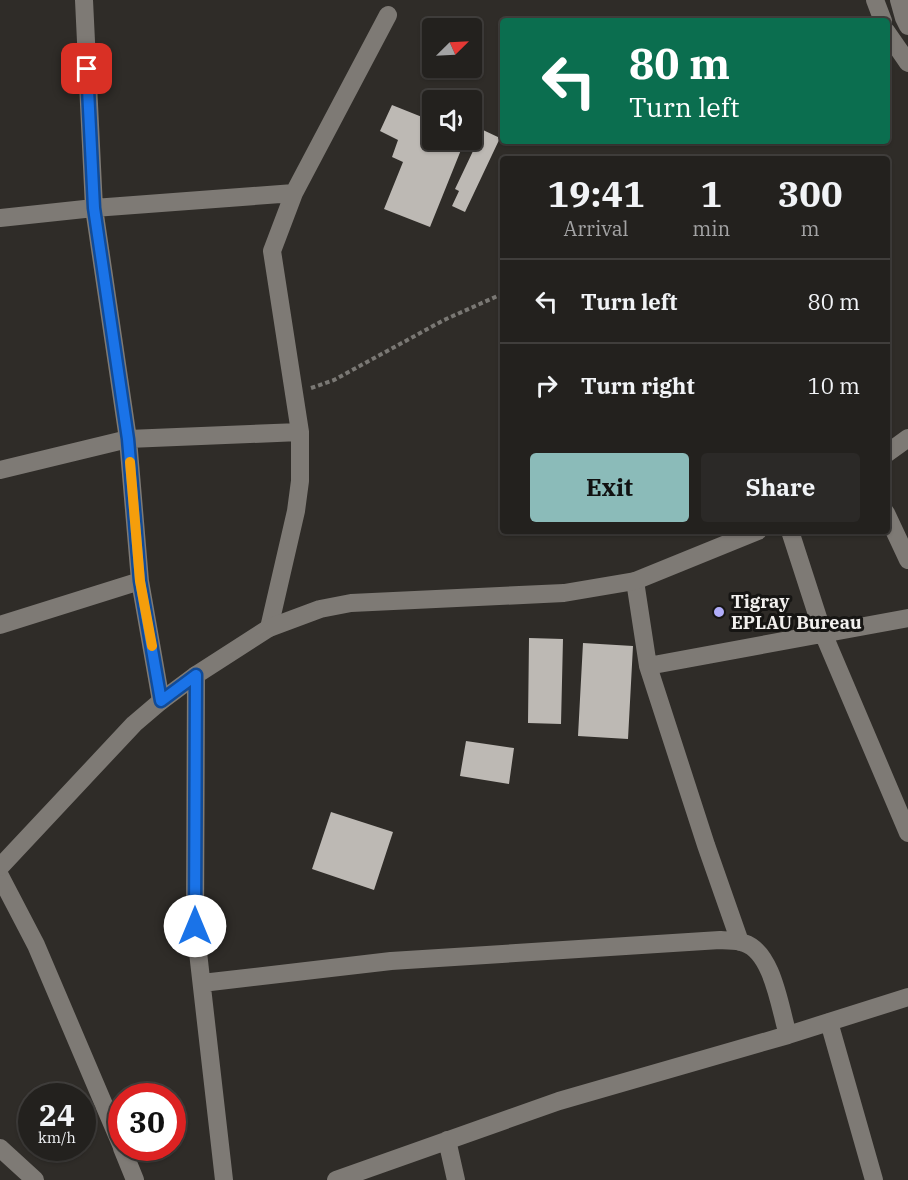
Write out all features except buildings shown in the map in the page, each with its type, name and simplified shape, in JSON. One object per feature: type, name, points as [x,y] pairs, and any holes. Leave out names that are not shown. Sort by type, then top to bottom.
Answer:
[{"type":"street","points":[[84,0],[94,208],[128,439],[140,581],[161,701]]},
{"type":"street","points":[[875,0],[881,18]]},
{"type":"street","points":[[899,0],[908,26]]},
{"type":"street","points":[[269,628],[296,511],[300,481],[300,432],[272,251],[294,194],[388,15]]},
{"type":"street","points":[[890,37],[908,63]]},
{"type":"street","points":[[0,218],[94,208],[294,194]]},
{"type":"street","points":[[0,470],[128,439],[300,432]]},
{"type":"street","points":[[890,451],[908,438]]},
{"type":"street","points":[[890,522],[908,560]]},
{"type":"street","points":[[0,867],[134,724],[196,675],[269,628],[305,614],[351,603],[564,593],[635,581],[751,534]]},
{"type":"street","points":[[791,534],[823,633],[908,833]]},
{"type":"street","points":[[0,625],[140,581]]},
{"type":"street","points":[[635,581],[648,666],[705,845],[740,942]]},
{"type":"street","points":[[648,666],[908,618]]},
{"type":"street","points":[[196,675],[195,926],[224,1180]]},
{"type":"street","points":[[0,876],[36,945],[108,1114]]},
{"type":"street","points":[[202,983],[391,961],[720,940],[740,942],[759,952],[770,973],[788,1035]]},
{"type":"street","points":[[336,1180],[560,1101],[788,1035],[908,997]]},
{"type":"street","points":[[829,1022],[874,1180]]},
{"type":"street","points":[[447,1140],[456,1180]]},
{"type":"street","points":[[0,1148],[35,1180]]},
{"type":"street","points":[[128,1161],[135,1180]]},
{"type":"path","points":[[294,395],[334,380],[444,320],[500,295]]},
{"type":"slow traffic","points":[[130,462],[140,581],[152,646]]},
{"type":"place","name":"Tigray EPLAU Bureau","points":[[719,612]]},
{"type":"route","points":[[87,69],[94,208],[128,439],[140,581],[161,701],[196,675],[195,926]]}]
